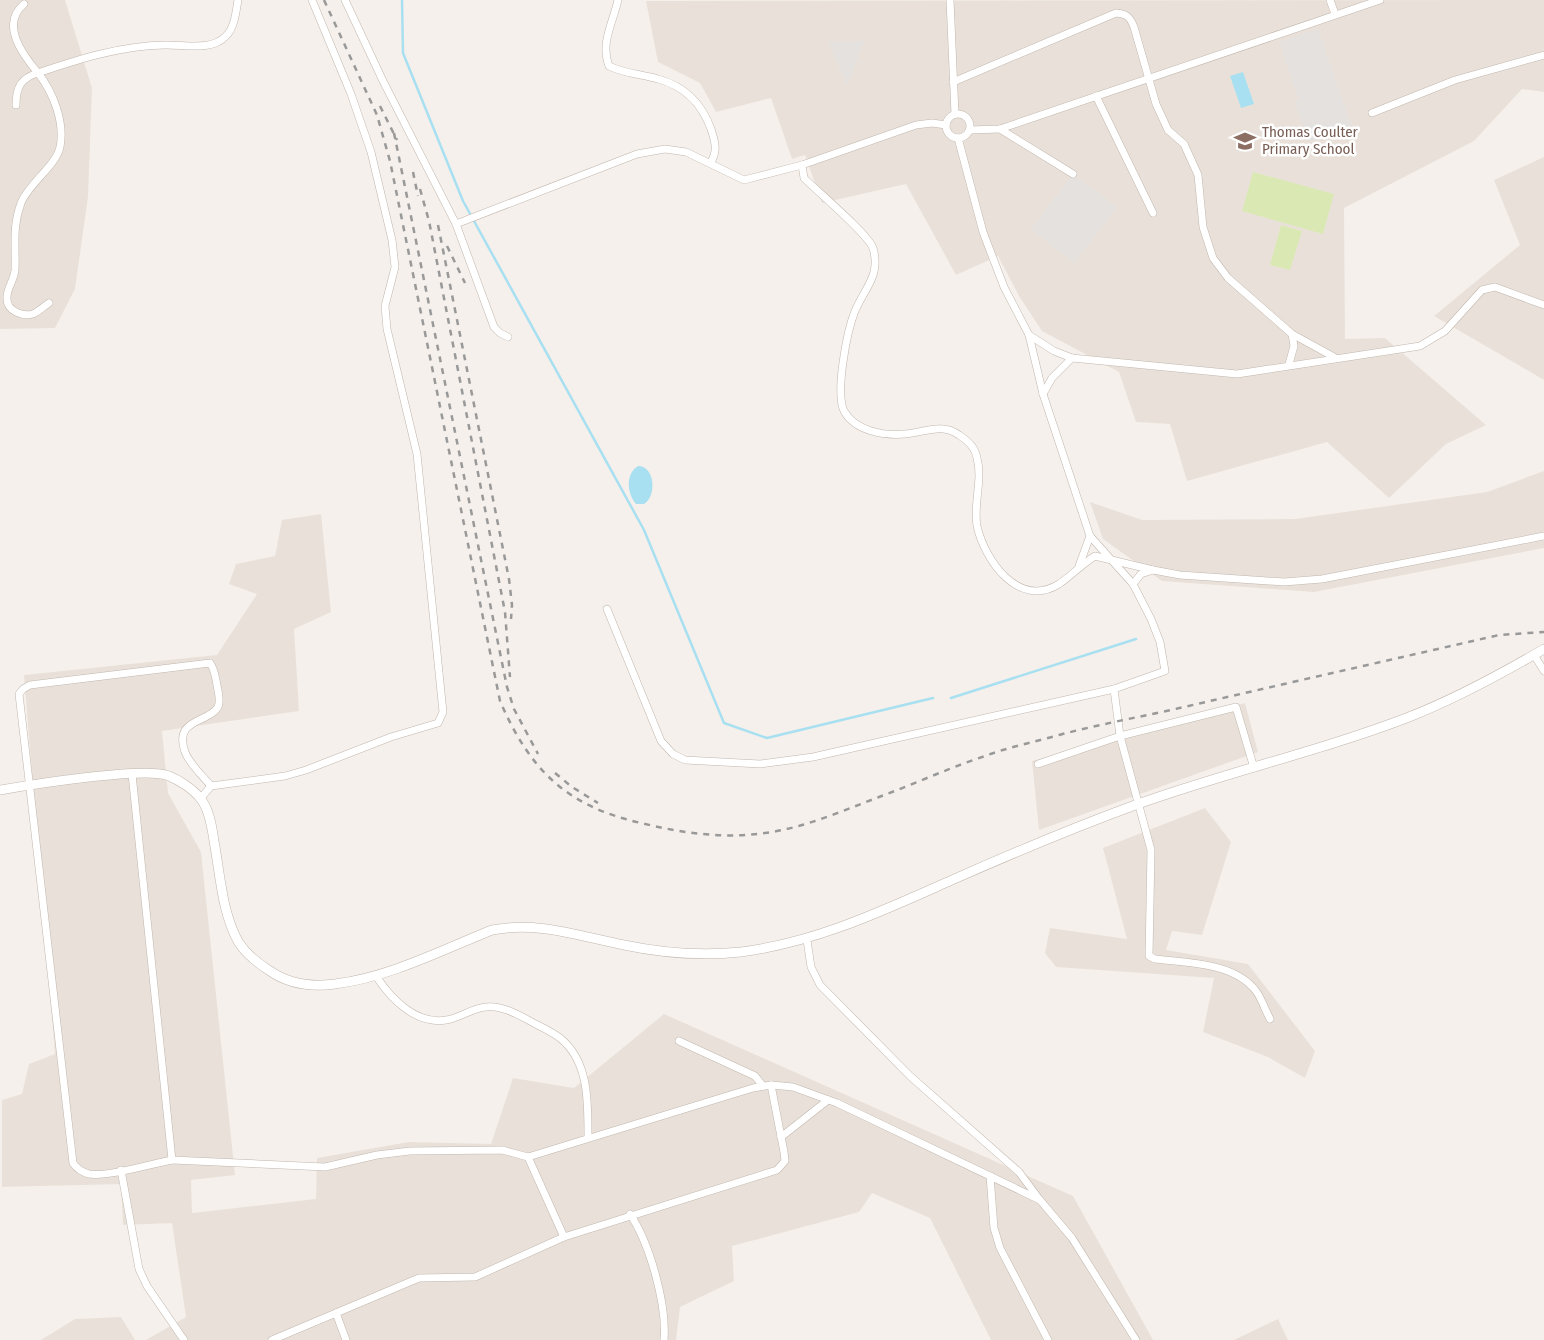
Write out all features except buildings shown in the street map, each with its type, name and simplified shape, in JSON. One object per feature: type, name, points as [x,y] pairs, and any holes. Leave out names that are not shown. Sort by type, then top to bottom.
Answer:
[{"type":"street","points":[[16,105],[19,87],[22,82],[26,77],[38,73],[117,49],[163,44],[214,44],[226,36],[233,24],[238,0]]},
{"type":"street","points":[[201,798],[211,786],[285,776],[306,770],[391,737],[438,722],[443,712],[416,454],[387,329],[385,306],[395,268],[392,240],[372,152],[351,94],[312,0]]},
{"type":"street","points":[[345,0],[383,81],[456,224],[494,327],[508,337]]},
{"type":"street","points":[[618,0],[605,44],[605,56],[609,66],[621,72],[658,78],[677,86],[702,107],[716,148],[711,162]]},
{"type":"street","points":[[950,0],[955,114]]},
{"type":"street","points":[[1330,0],[1335,14]]},
{"type":"street","points":[[955,114],[949,118],[946,125],[949,134],[958,138],[965,136],[970,130],[1000,129],[1380,0]]},
{"type":"street","points":[[24,4],[14,15],[12,36],[21,53],[52,94],[59,127],[60,149],[32,183],[21,203],[14,232],[15,272],[6,298],[7,305],[13,311],[22,314],[33,314],[49,303]]},
{"type":"street","points":[[953,82],[1116,13],[1125,14],[1130,19],[1156,104],[1168,130],[1184,144],[1198,175],[1203,227],[1213,258],[1228,278],[1292,334],[1334,358]]},
{"type":"street","points":[[1372,113],[1455,80],[1544,55]]},
{"type":"street","points":[[1096,96],[1153,213]]},
{"type":"street","points":[[955,114],[967,118],[970,130]]},
{"type":"street","points":[[456,224],[477,218],[637,154],[665,149],[686,152],[711,162],[744,180],[802,164],[916,125],[932,123],[946,125]]},
{"type":"street","points":[[1000,129],[1073,174]]},
{"type":"street","points":[[607,609],[661,741],[673,754],[685,760],[760,764],[814,757],[1114,689],[1165,671],[1154,627],[1133,584],[1090,536],[1043,394],[1029,335],[1004,287],[983,232],[958,138]]},
{"type":"street","points":[[802,164],[804,178],[859,229],[872,246],[875,264],[873,280],[856,309],[851,323],[840,395],[844,411],[854,424],[869,431],[904,434],[930,428],[947,429],[957,433],[970,443],[977,458],[977,526],[997,570],[1020,588],[1034,591],[1058,584],[1095,556],[1180,575],[1284,582],[1322,579],[1544,536]]},
{"type":"street","points":[[1029,335],[1054,351],[1072,358],[1237,374],[1289,364],[1420,346],[1445,331],[1482,290],[1495,287],[1544,305]]},
{"type":"street","points":[[1289,364],[1294,346],[1292,334]]},
{"type":"street","points":[[1043,394],[1052,378],[1072,358]]},
{"type":"street","points":[[1079,567],[1090,536]]},
{"type":"street","points":[[1133,584],[1141,574],[1152,570]]},
{"type":"street","points":[[0,790],[132,774],[159,773],[169,776],[201,798],[211,825],[226,909],[239,943],[256,962],[279,977],[305,985],[333,985],[376,976],[492,930],[515,926],[542,927],[629,946],[681,953],[739,952],[807,940],[854,923],[973,870],[1139,804],[1410,716],[1544,649]]},
{"type":"street","points":[[1534,654],[1544,670]]},
{"type":"street","points":[[211,786],[190,762],[185,752],[184,742],[185,733],[191,723],[215,711],[218,706],[219,695],[214,669],[210,663],[203,662],[30,685],[19,694],[73,1163],[78,1170],[90,1174],[172,1160],[325,1168],[377,1154],[410,1151],[502,1150],[528,1157],[588,1137],[767,1086],[792,1087],[828,1100],[1040,1200]]},
{"type":"street","points":[[1114,689],[1120,736],[1151,850],[1149,956],[1155,959],[1218,968],[1245,980],[1256,992],[1270,1019]]},
{"type":"street","points":[[1038,764],[1120,736],[1236,707],[1254,768]]},
{"type":"street","points":[[132,774],[172,1160]]},
{"type":"street","points":[[807,940],[811,967],[820,985],[910,1076],[1019,1172],[1072,1238],[1136,1340]]},
{"type":"street","points":[[376,976],[386,992],[417,1016],[431,1020],[447,1020],[486,1007],[501,1008],[560,1037],[580,1061],[586,1090],[588,1137]]},
{"type":"street","points":[[272,1340],[419,1278],[475,1277],[564,1237],[630,1214],[777,1170],[785,1161],[781,1137],[767,1086],[755,1076],[679,1041]]},
{"type":"street","points":[[781,1137],[828,1100]]},
{"type":"street","points":[[528,1157],[564,1237]]},
{"type":"street","points":[[121,1170],[139,1269],[147,1286],[184,1340]]},
{"type":"street","points":[[990,1176],[994,1228],[1000,1248],[1048,1340]]},
{"type":"street","points":[[630,1214],[637,1226],[658,1284],[665,1322],[664,1340]]},
{"type":"street","points":[[336,1313],[346,1340]]},
{"type":"shaded area","points":[[0,0],[65,0],[92,88],[88,197],[75,289],[55,328],[0,329]]},
{"type":"shaded area","points":[[1544,0],[1544,92],[1522,89],[1474,141],[1344,208],[1345,339],[1385,338],[1486,425],[1446,444],[1389,498],[1327,442],[1187,481],[1170,424],[1136,422],[1119,372],[1042,331],[1019,296],[998,256],[956,275],[906,184],[822,203],[805,155],[792,159],[771,98],[716,112],[700,83],[658,62],[646,1]]},
{"type":"shaded area","points":[[1318,29],[1352,128],[1309,142],[1295,102],[1299,100],[1279,42]]},
{"type":"shaded area","points":[[828,41],[864,41],[847,86]]},
{"type":"shaded area","points":[[1544,157],[1544,380],[1434,316],[1520,245],[1494,180]]},
{"type":"shaded area","points":[[1073,174],[1117,207],[1074,263],[1031,229]]},
{"type":"shaded area","points":[[1544,471],[1544,548],[1314,592],[1162,581],[1103,539],[1090,502],[1142,520],[1295,519],[1487,492]]},
{"type":"shaded area","points":[[321,514],[331,612],[294,629],[299,711],[162,731],[168,793],[201,852],[235,1175],[191,1180],[192,1213],[316,1199],[317,1158],[409,1142],[491,1144],[513,1078],[574,1088],[664,1014],[1073,1196],[1153,1340],[991,1340],[930,1218],[872,1193],[859,1212],[732,1246],[734,1281],[680,1307],[676,1340],[146,1340],[186,1317],[172,1223],[123,1225],[121,1184],[2,1187],[2,1100],[22,1094],[29,1064],[55,1054],[24,675],[217,655],[257,594],[229,584],[236,564],[275,556],[282,520]]},
{"type":"shaded area","points":[[1245,703],[1258,752],[1039,830],[1032,761]]},
{"type":"shaded area","points":[[1205,808],[1231,842],[1202,935],[1172,931],[1166,950],[1248,964],[1315,1051],[1305,1078],[1268,1057],[1203,1032],[1214,978],[1056,967],[1045,953],[1050,928],[1127,939],[1103,848]]},
{"type":"shaded area","points":[[121,1317],[135,1340],[41,1340],[75,1319]]},
{"type":"shaded area","points":[[1278,1319],[1288,1340],[1234,1340]]},
{"type":"green space","points":[[1253,172],[1334,194],[1323,234],[1242,211]]},
{"type":"green space","points":[[1281,225],[1302,231],[1290,270],[1270,265]]},
{"type":"water","points":[[1243,72],[1254,104],[1241,108],[1230,76]]},
{"type":"water","points":[[638,466],[644,467],[648,471],[652,482],[651,495],[644,504],[636,504],[629,490],[629,479]]},
{"type":"waterway","points":[[402,0],[403,53],[463,201],[644,530],[724,723],[767,738],[933,698]]},
{"type":"waterway","points":[[951,698],[1136,639]]},
{"type":"railway","points":[[324,0],[377,115],[390,161],[500,701],[524,747],[538,765],[571,795],[592,806],[615,816],[641,823],[702,834],[749,835],[780,831],[837,813],[1012,747],[1499,635],[1544,632]]},
{"type":"railway","points":[[380,106],[397,140]]},
{"type":"railway","points":[[394,133],[507,687],[514,709],[538,754]]},
{"type":"railway","points":[[413,172],[418,196]]},
{"type":"railway","points":[[420,189],[429,221],[505,612],[510,677]]},
{"type":"railway","points":[[438,225],[509,579],[512,605],[511,619]]},
{"type":"railway","points":[[447,246],[465,283]]},
{"type":"railway","points":[[555,773],[572,787],[598,803]]},
{"type":"place","name":"Thomas Coulter Primary School","points":[[1245,141]]}]
